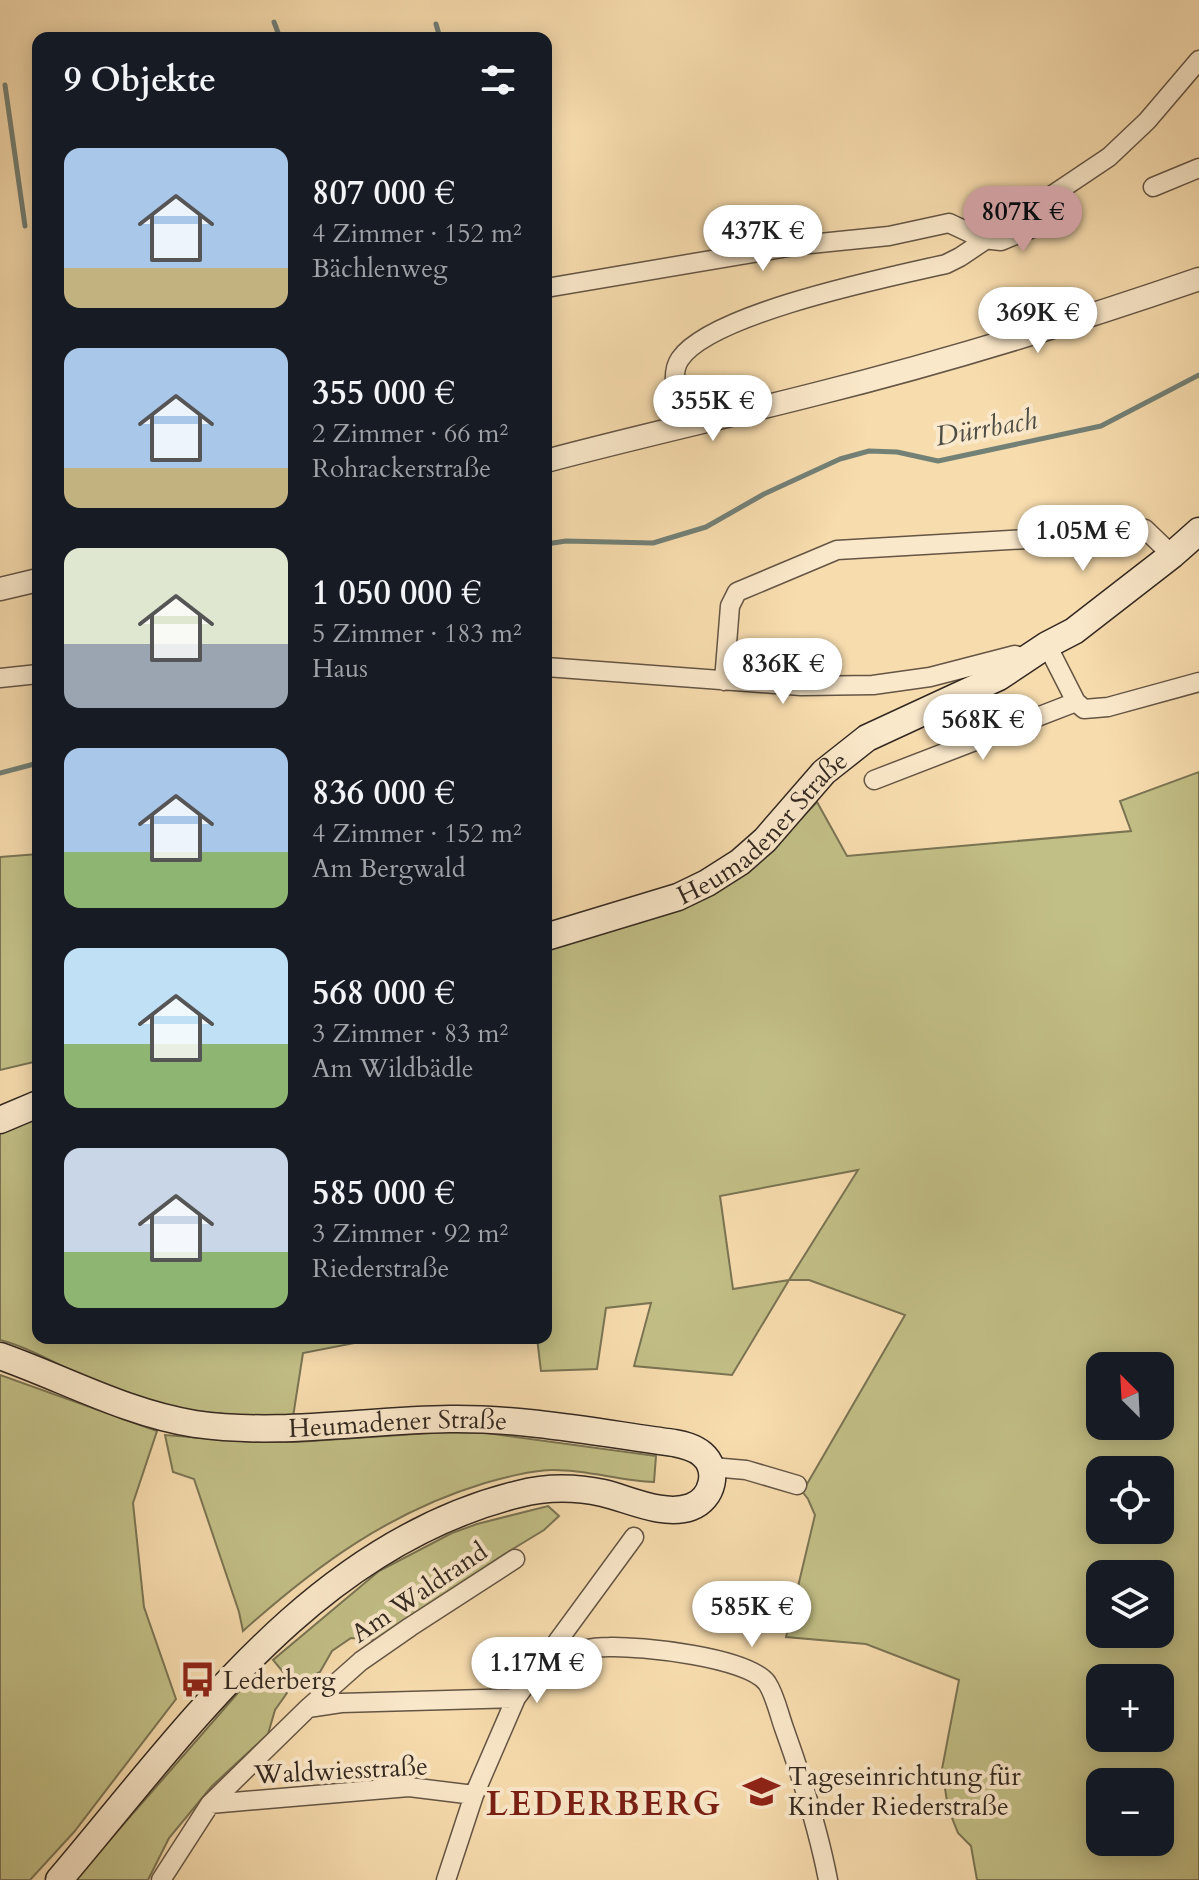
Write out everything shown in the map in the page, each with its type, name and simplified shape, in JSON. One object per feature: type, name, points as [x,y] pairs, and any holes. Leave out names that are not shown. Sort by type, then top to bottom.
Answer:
[{"type":"main road","name":"Heumadener Straße","points":[[1167,550],[1199,512]]},
{"type":"main road","name":"Heumadener Straße","points":[[552,935],[678,897],[707,883],[740,862],[765,840],[824,772],[867,738],[988,682],[1037,652],[1067,618],[1199,531]]},
{"type":"main road","points":[[0,1120],[32,1107]]},
{"type":"main road","name":"Heumadener Straße","points":[[0,1356],[94,1395],[163,1418],[195,1424],[235,1428],[494,1420],[674,1443],[700,1452],[712,1467]]},
{"type":"main road","points":[[59,1880],[254,1656],[315,1597],[355,1568],[402,1539],[444,1519],[521,1493],[580,1489],[672,1511],[692,1507],[706,1497],[713,1483],[712,1467]]},
{"type":"street","points":[[684,425],[675,375],[678,360],[698,342],[775,308],[830,291],[946,264],[1109,157],[1147,121],[1199,60]]},
{"type":"street","points":[[1153,187],[1199,168]]},
{"type":"street","points":[[552,287],[800,245],[889,236],[949,223],[983,239],[1001,241],[1057,218]]},
{"type":"street","points":[[552,459],[817,394],[947,358],[1199,279]]},
{"type":"street","points":[[724,681],[730,606],[737,592],[837,550],[1045,538],[1128,527],[1145,529],[1167,550]]},
{"type":"street","points":[[0,589],[32,581]]},
{"type":"street","points":[[552,670],[801,686],[873,685],[943,674],[1037,652],[1076,702],[1084,709],[1096,710],[1199,682]]},
{"type":"street","points":[[0,678],[32,675]]},
{"type":"street","points":[[874,780],[1076,702]]},
{"type":"street","name":"Heumadener Straße","points":[[712,1467],[746,1470],[797,1485]]},
{"type":"street","points":[[446,1880],[474,1795],[516,1698],[634,1537]]},
{"type":"street","name":"Am Waldrand","points":[[161,1880],[210,1804],[308,1708],[373,1653],[515,1559]]},
{"type":"street","points":[[543,1660],[577,1650],[610,1647],[657,1650],[737,1666],[751,1670],[766,1681],[802,1778],[828,1880]]},
{"type":"street","points":[[308,1708],[341,1703],[516,1698]]},
{"type":"street","name":"Waldwiesstraße","points":[[210,1804],[409,1787],[474,1795]]},
{"type":"shaded area","points":[[1199,772],[1199,1880],[977,1880],[971,1846],[958,1833],[948,1808],[942,1769],[959,1680],[866,1644],[786,1637],[815,1515],[797,1485],[807,1484],[905,1315],[809,1280],[789,1280],[732,1375],[634,1366],[651,1303],[606,1308],[597,1369],[541,1371],[538,1344],[552,1344],[552,947],[784,836],[817,802],[847,856],[1131,831],[1120,801]],"holes":[[[858,1170],[789,1280],[733,1289],[720,1196]]]},
{"type":"shaded area","points":[[32,854],[32,1062],[0,1070],[0,857]]},
{"type":"shaded area","points":[[32,1119],[32,1344],[349,1344],[303,1353],[293,1417],[224,1414],[156,1404],[112,1390],[0,1340],[0,1132]]},
{"type":"shaded area","points":[[0,1375],[157,1431],[133,1503],[144,1607],[176,1699],[74,1832],[30,1880],[0,1880]]},
{"type":"shaded area","points":[[446,1432],[486,1433],[656,1456],[654,1482],[551,1470],[485,1483],[450,1495],[417,1509],[356,1543],[299,1584],[243,1631],[194,1479],[173,1472],[165,1435],[296,1442]]},
{"type":"shaded area","points":[[548,1506],[559,1516],[544,1530],[375,1640],[351,1638],[332,1651],[320,1672],[293,1684],[273,1660],[379,1571],[452,1533]]},
{"type":"shaded area","points":[[257,1671],[287,1693],[275,1710],[268,1734],[212,1786],[169,1838],[148,1880],[75,1880]]},
{"type":"waterway","points":[[274,22],[278,32]]},
{"type":"waterway","points":[[436,24],[438,32]]},
{"type":"waterway","points":[[5,85],[25,226]]},
{"type":"waterway","name":"Dürrbach","points":[[552,543],[653,543],[706,527],[764,494],[840,459],[869,451],[897,452],[938,461],[1101,426],[1199,375]]},
{"type":"waterway","name":"Dürrbach","points":[[0,773],[32,765]]},
{"type":"place","name":"Lederberg","points":[[197,1680]]},
{"type":"place","name":"Tageseinrichtung für Kinder Riederstraße","points":[[762,1791]]},
{"type":"district","name":"LEDERBERG","points":[[604,1803]]}]
